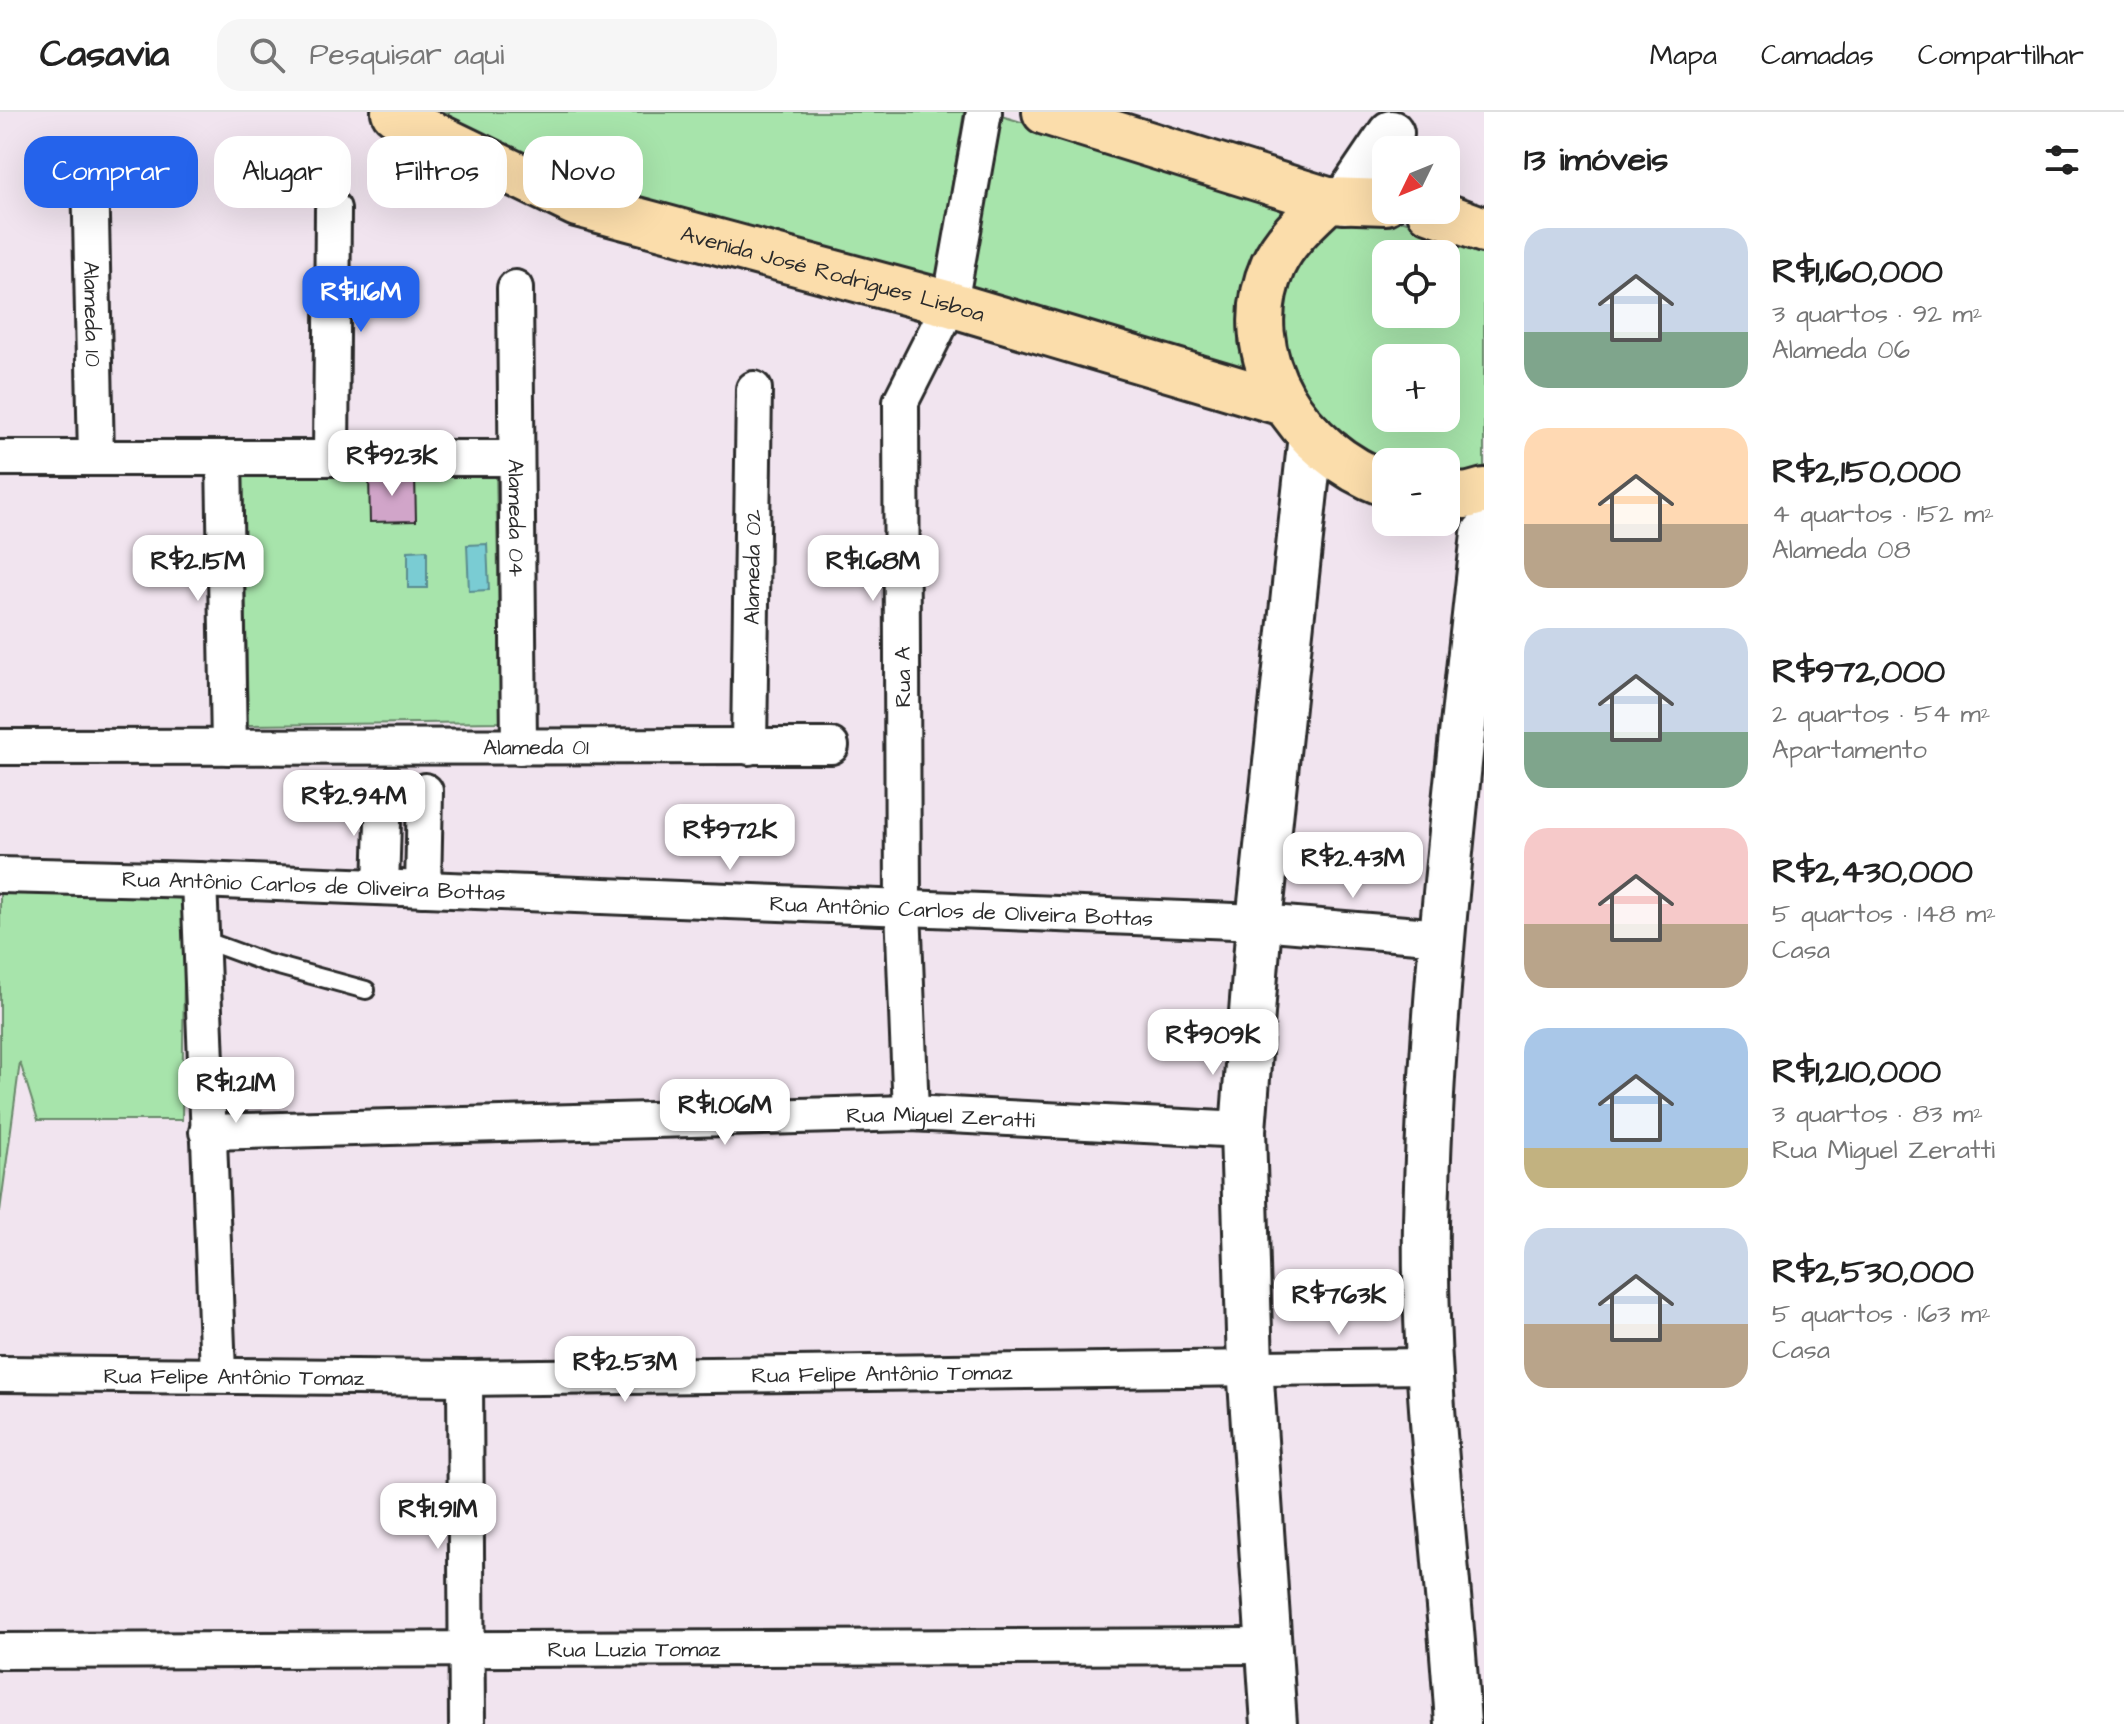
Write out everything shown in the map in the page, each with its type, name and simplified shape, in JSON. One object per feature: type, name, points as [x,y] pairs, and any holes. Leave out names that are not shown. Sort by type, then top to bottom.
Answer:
[{"type":"main road","name":"Avenida José Rodrigues Lisboa","points":[[394,112],[418,127],[577,204],[950,304],[1297,419]]},
{"type":"main road","points":[[1045,112],[1353,201]]},
{"type":"main road","points":[[1353,201],[1295,232],[1273,265],[1260,310],[1261,344],[1297,419],[1348,465],[1372,477]]},
{"type":"main road","points":[[1460,221],[1484,230]]},
{"type":"main road","points":[[1460,495],[1484,491]]},
{"type":"street","name":"Rua A","points":[[911,1113],[903,908],[901,401],[950,304],[984,112]]},
{"type":"street","points":[[1353,201],[1393,132]]},
{"type":"street","name":"Alameda 10","points":[[91,208],[96,458]]},
{"type":"street","points":[[331,458],[333,209]]},
{"type":"street","name":"Alameda 04","points":[[515,288],[519,747]]},
{"type":"street","name":"Alameda 02","points":[[749,747],[754,389]]},
{"type":"street","points":[[1274,1724],[1250,1366],[1243,1130],[1297,419]]},
{"type":"street","points":[[0,458],[516,458]]},
{"type":"street","points":[[224,458],[229,747]]},
{"type":"street","points":[[1458,1724],[1428,1366],[1426,1224],[1442,937],[1484,534]]},
{"type":"street","name":"Alameda 01","points":[[0,747],[229,747],[385,768],[426,769],[519,747],[831,746]]},
{"type":"street","points":[[381,887],[385,768]]},
{"type":"street","points":[[423,889],[426,769]]},
{"type":"street","name":"Rua Antônio Carlos de Oliveira Bottas","points":[[0,875],[199,880],[1259,922],[1442,937]]},
{"type":"street","points":[[199,880],[218,1373]]},
{"type":"street","name":"Rua Miguel Zeratti","points":[[207,1132],[911,1113],[1243,1130]]},
{"type":"street","name":"Rua Felipe Antônio Tomaz","points":[[0,1374],[218,1373],[465,1378],[1428,1366]]},
{"type":"street","points":[[465,1378],[469,1649],[467,1724]]},
{"type":"street","name":"Rua Luzia Tomaz","points":[[0,1651],[1270,1646]]},
{"type":"lane","points":[[201,939],[264,962],[366,990]]},
{"type":"green space","points":[[418,112],[964,112],[935,289],[633,208],[643,208],[643,136],[523,136],[523,165],[507,157],[507,136],[466,136]]},
{"type":"green space","points":[[1001,116],[1302,204],[1241,305],[1238,342],[1246,373],[967,290]]},
{"type":"green space","points":[[1363,212],[1372,214],[1372,224],[1413,224],[1458,240],[1372,240],[1372,328],[1460,328],[1460,241],[1484,249],[1484,475],[1460,478],[1460,448],[1372,448],[1372,456],[1356,450],[1299,395],[1278,341],[1288,269],[1336,216]]},
{"type":"green space","points":[[243,470],[496,472],[501,722],[248,725]]},
{"type":"green space","points":[[0,892],[185,897],[182,1120],[38,1120],[20,1062],[0,1211]]},
{"type":"water","points":[[487,544],[489,590],[469,591],[467,545]]},
{"type":"water","points":[[427,550],[427,588],[408,588],[408,551]]},
{"type":"building","points":[[415,475],[416,521],[370,522],[369,476]]}]
